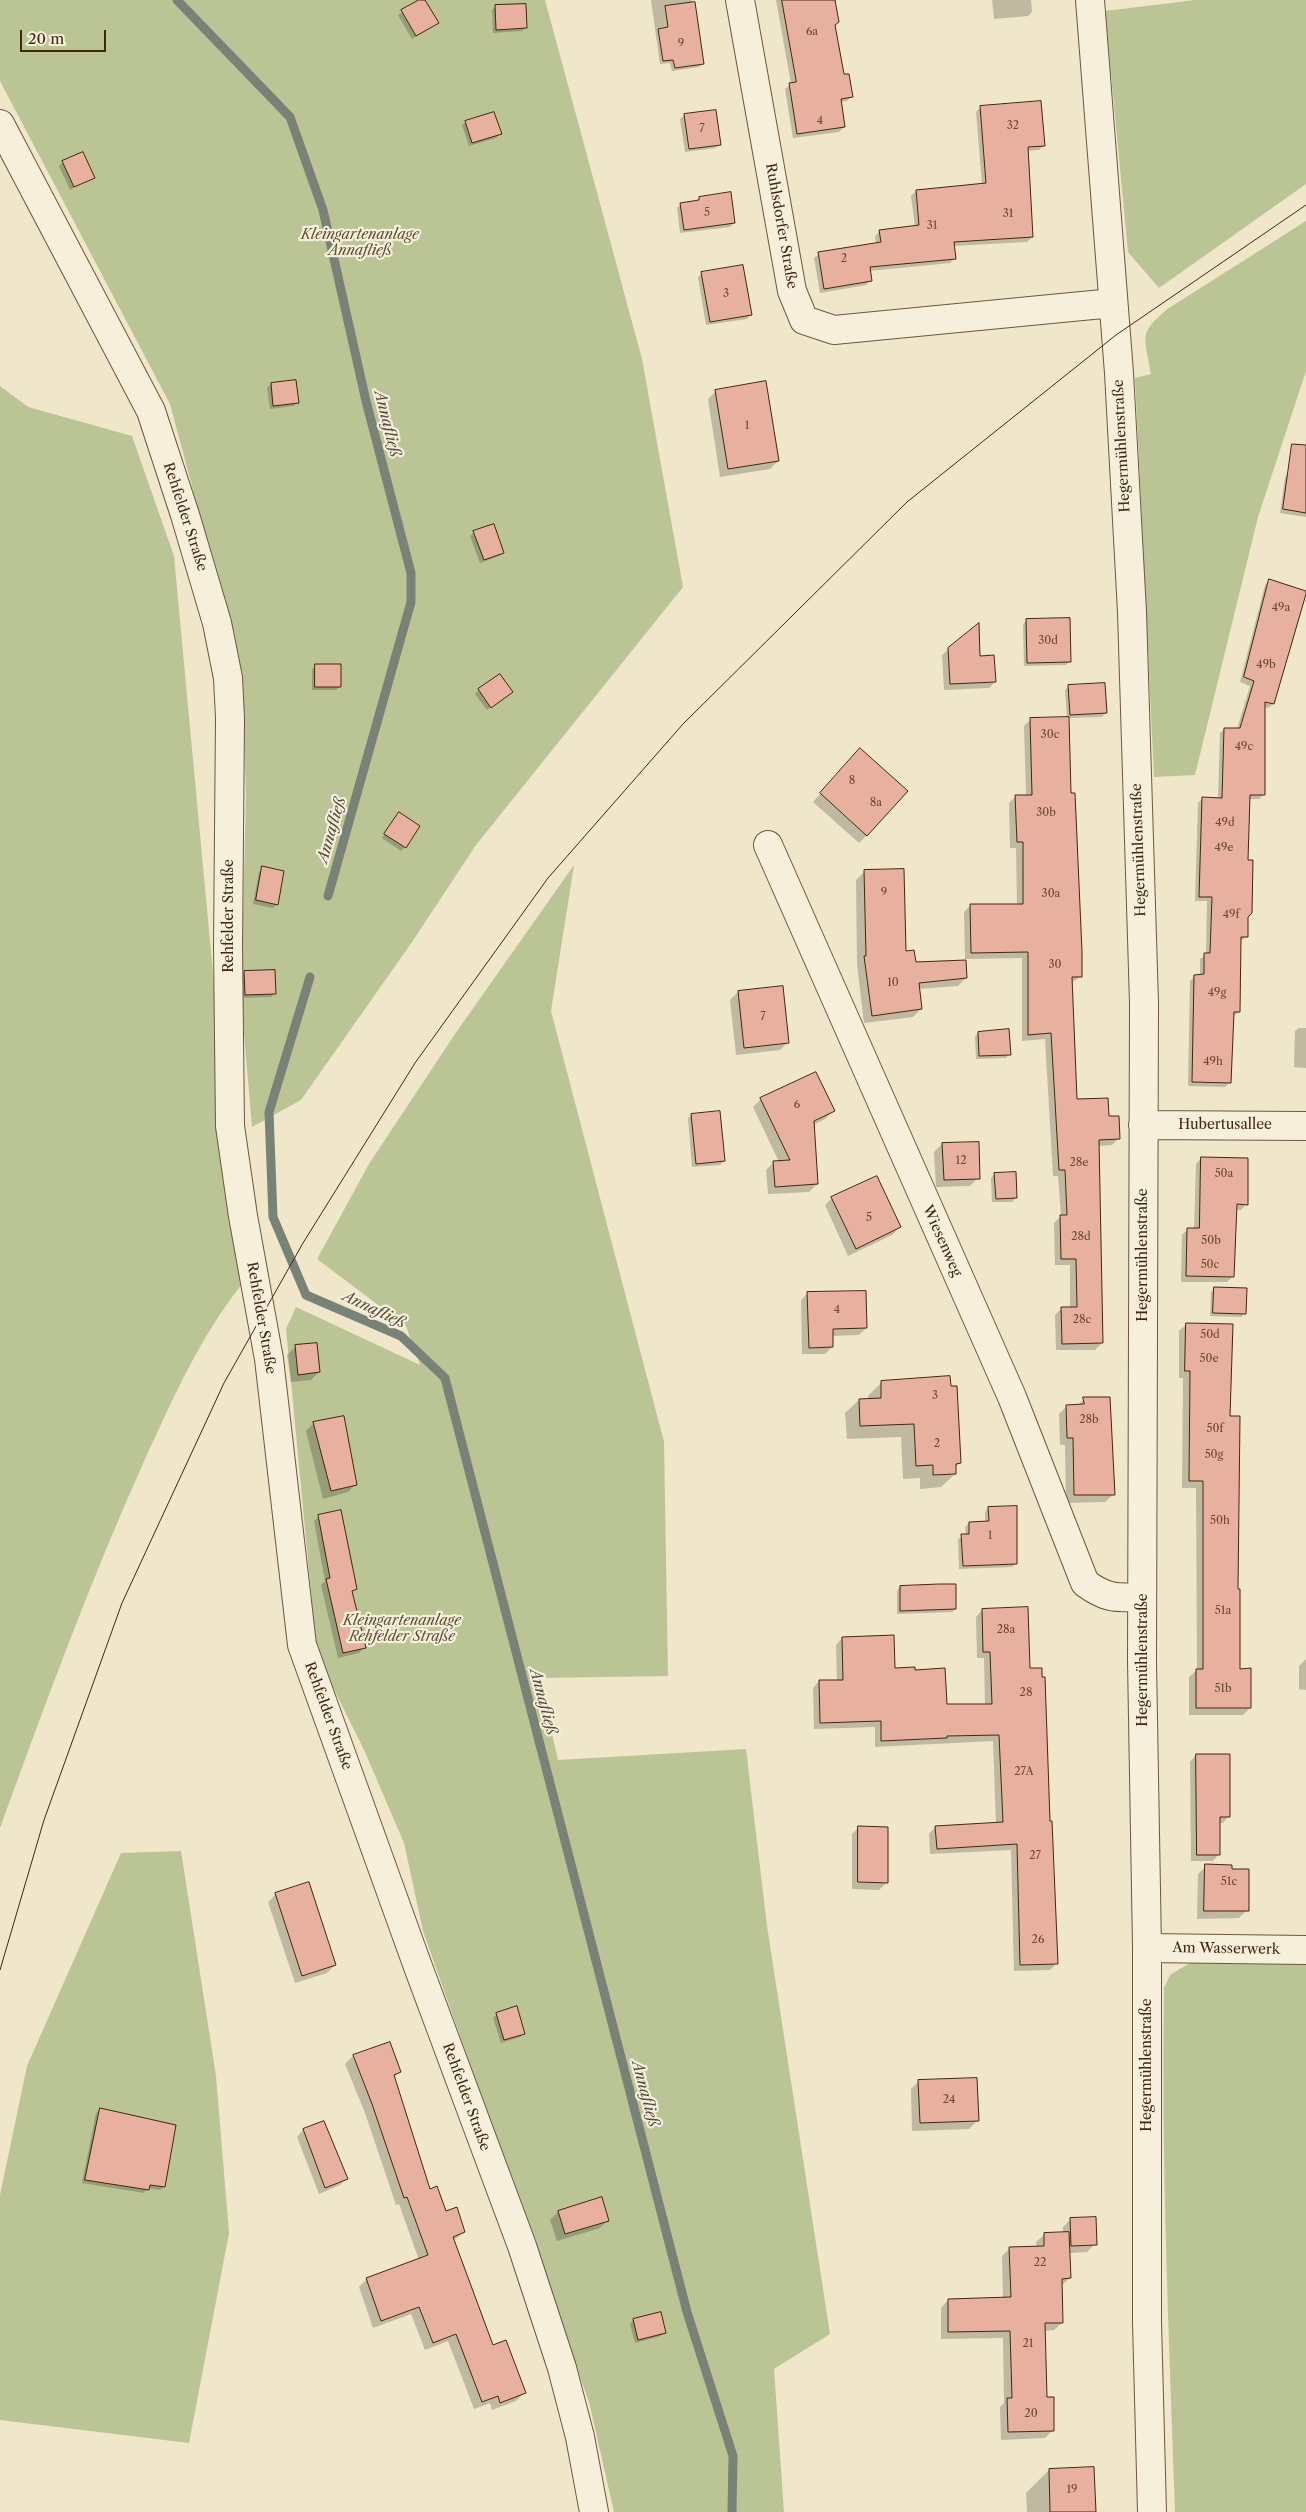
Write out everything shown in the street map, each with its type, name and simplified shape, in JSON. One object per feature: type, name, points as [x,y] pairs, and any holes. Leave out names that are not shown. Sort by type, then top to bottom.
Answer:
[{"type":"street","name":"Ruhlsdorfer Straße","points":[[740,0],[792,291],[804,320],[834,330],[1113,303]]},
{"type":"street","name":"Hegermühlenstraße","points":[[1090,0],[1113,303],[1134,668],[1144,1003],[1142,1597],[1147,1948],[1148,2322],[1152,2512]]},
{"type":"street","name":"Rehfelder Straße","points":[[0,124],[151,411],[186,515],[217,623],[228,678],[230,718],[228,957],[230,1126],[243,1216],[269,1359],[302,1645],[417,1964],[522,2246],[562,2368],[580,2437],[594,2512]]},
{"type":"street","name":"Wiesenweg","points":[[768,846],[1012,1397],[1086,1583],[1101,1595],[1123,1598],[1142,1597]]},
{"type":"street","name":"Hubertusallee","points":[[1143,1125],[1306,1126]]},
{"type":"street","name":"Am Wasserwerk","points":[[1147,1948],[1306,1950]]},
{"type":"green space","name":"Kleingartenanlage Annafließ","points":[[0,0],[545,0],[642,359],[683,587],[476,845],[412,942],[301,1100],[252,1127],[241,998],[246,796],[242,672],[170,404],[0,81]]},
{"type":"green space","points":[[1195,0],[1306,0],[1306,184],[1159,288],[1128,252],[1105,11]]},
{"type":"green space","points":[[1306,221],[1306,371],[1258,517],[1195,775],[1154,777],[1135,378],[1151,374],[1146,336],[1152,324],[1169,308]]},
{"type":"green space","points":[[0,386],[28,407],[132,436],[174,556],[242,1284],[200,1347],[145,1459],[87,1596],[0,1828]]},
{"type":"green space","name":"Kleingartenanlage Rehfelder Straße","points":[[574,865],[551,1011],[664,1442],[668,1676],[539,1678],[558,1760],[746,1749],[767,1926],[830,2334],[774,2369],[784,2512],[614,2512],[589,2402],[423,1931],[404,1843],[365,1752],[317,1655],[286,1329],[296,1307],[420,1365],[406,1326],[317,1259],[369,1164],[455,1034]]},
{"type":"green space","points":[[181,1851],[216,2076],[229,2233],[189,2443],[0,2420],[0,2195],[27,2066],[121,1853]]},
{"type":"green space","points":[[1193,1961],[1306,1963],[1306,2512],[1175,2512],[1165,2185],[1164,1988],[1170,1975]]},
{"type":"building","points":[[419,0],[425,0],[439,23],[416,36],[401,10]]},
{"type":"building","points":[[782,0],[835,0],[839,22],[835,25],[844,74],[849,74],[853,97],[841,99],[845,127],[797,134],[789,83],[796,82]]},
{"type":"building","points":[[695,2],[704,64],[675,68],[673,60],[663,61],[658,29],[668,27],[665,6]]},
{"type":"building","points":[[526,4],[527,28],[496,30],[495,5]]},
{"type":"building","points":[[1041,101],[1045,146],[1028,147],[1033,237],[954,242],[956,259],[870,267],[872,281],[824,289],[818,252],[881,242],[879,230],[919,225],[916,190],[986,183],[980,106]]},
{"type":"building","points":[[716,110],[721,145],[689,149],[684,114]]},
{"type":"building","points":[[494,112],[502,134],[472,143],[465,121]]},
{"type":"building","points":[[83,152],[95,178],[74,187],[62,161]]},
{"type":"building","points":[[731,192],[735,223],[684,230],[680,203],[699,200],[699,197]]},
{"type":"building","points":[[743,265],[752,315],[710,322],[701,272]]},
{"type":"building","points":[[296,380],[299,403],[273,406],[271,383]]},
{"type":"building","points":[[766,381],[779,461],[728,469],[715,390]]},
{"type":"building","points":[[1292,444],[1306,445],[1306,513],[1283,509]]},
{"type":"building","points":[[494,524],[504,553],[484,560],[473,531]]},
{"type":"building","points":[[1269,579],[1306,591],[1306,594],[1274,704],[1265,702],[1265,795],[1250,795],[1248,860],[1253,860],[1252,913],[1248,917],[1248,937],[1241,937],[1240,1012],[1234,1012],[1231,1083],[1192,1082],[1194,975],[1204,974],[1204,953],[1210,953],[1212,897],[1199,897],[1202,797],[1222,798],[1224,728],[1240,728],[1254,681],[1244,677]]},
{"type":"building","points":[[1070,618],[1071,662],[1027,663],[1026,619]]},
{"type":"building","points":[[979,623],[980,656],[994,655],[996,682],[950,684],[948,648]]},
{"type":"building","points":[[315,664],[341,664],[341,687],[315,687]]},
{"type":"building","points":[[500,674],[513,692],[491,708],[478,689]]},
{"type":"building","points":[[1105,683],[1107,713],[1070,715],[1068,685]]},
{"type":"building","points":[[1069,717],[1071,793],[1075,793],[1082,952],[1082,977],[1072,977],[1077,1099],[1108,1098],[1109,1116],[1119,1116],[1120,1139],[1099,1140],[1103,1343],[1062,1344],[1061,1307],[1077,1307],[1076,1259],[1061,1259],[1060,1215],[1067,1215],[1065,1170],[1059,1170],[1051,1033],[1028,1035],[1028,952],[971,953],[970,904],[1023,904],[1023,842],[1017,842],[1015,795],[1032,795],[1030,718]]},
{"type":"building","points":[[860,748],[908,791],[867,836],[820,793]]},
{"type":"building","points":[[399,812],[420,826],[406,848],[384,834]]},
{"type":"building","points":[[262,866],[284,871],[278,905],[256,900]]},
{"type":"building","points":[[904,869],[906,951],[914,950],[916,962],[966,960],[967,978],[919,983],[922,1009],[872,1016],[864,956],[866,956],[864,870]]},
{"type":"building","points":[[275,970],[276,994],[245,995],[244,971]]},
{"type":"building","points":[[783,986],[789,1043],[744,1048],[738,991]]},
{"type":"building","points":[[1009,1029],[1011,1055],[979,1056],[978,1032]]},
{"type":"building","points":[[816,1072],[835,1111],[814,1121],[818,1184],[775,1187],[773,1161],[790,1160],[760,1098]]},
{"type":"building","points":[[720,1111],[725,1161],[696,1164],[691,1114]]},
{"type":"building","points":[[979,1142],[980,1179],[944,1180],[942,1143]]},
{"type":"building","points":[[1201,1157],[1248,1158],[1248,1205],[1237,1204],[1234,1277],[1186,1276],[1187,1228],[1199,1228]]},
{"type":"building","points":[[1016,1172],[1017,1198],[996,1199],[994,1173]]},
{"type":"building","points":[[877,1176],[901,1227],[856,1249],[831,1197]]},
{"type":"building","points":[[1214,1287],[1247,1288],[1246,1314],[1213,1313]]},
{"type":"building","points":[[866,1291],[867,1328],[833,1329],[833,1347],[809,1348],[807,1292]]},
{"type":"building","points":[[1186,1323],[1233,1324],[1230,1416],[1240,1416],[1238,1589],[1240,1589],[1240,1669],[1251,1668],[1251,1708],[1196,1708],[1196,1669],[1203,1669],[1203,1481],[1189,1481],[1190,1371],[1185,1371]]},
{"type":"building","points":[[317,1343],[320,1372],[298,1375],[295,1345]]},
{"type":"building","points":[[950,1376],[951,1386],[957,1386],[961,1463],[956,1464],[956,1474],[933,1475],[933,1465],[916,1466],[914,1424],[860,1426],[859,1399],[881,1398],[881,1381]]},
{"type":"building","points":[[1083,1397],[1110,1397],[1115,1495],[1074,1495],[1073,1438],[1067,1438],[1066,1405],[1084,1404]]},
{"type":"building","points":[[344,1416],[357,1485],[331,1491],[313,1422]]},
{"type":"building","points":[[1017,1506],[1017,1564],[963,1566],[961,1534],[969,1534],[969,1522],[989,1521],[988,1507]]},
{"type":"building","points":[[341,1510],[357,1589],[352,1591],[366,1648],[343,1653],[326,1579],[330,1578],[318,1515]]},
{"type":"building","points":[[956,1584],[956,1609],[900,1611],[900,1586]]},
{"type":"building","points":[[1028,1607],[1030,1668],[1042,1668],[1042,1677],[1045,1677],[1050,1821],[1052,1821],[1058,1964],[1020,1965],[1017,1844],[937,1849],[935,1826],[1003,1822],[999,1735],[947,1736],[947,1738],[881,1741],[881,1721],[820,1723],[819,1680],[843,1680],[842,1637],[894,1635],[895,1668],[915,1667],[915,1670],[945,1668],[947,1704],[992,1704],[990,1652],[983,1652],[982,1609]]},
{"type":"building","points":[[1196,1754],[1230,1754],[1230,1817],[1220,1817],[1220,1855],[1197,1855]]},
{"type":"building","points":[[858,1826],[888,1827],[888,1883],[858,1882]]},
{"type":"building","points":[[1205,1864],[1232,1865],[1232,1869],[1249,1869],[1249,1911],[1204,1911]]},
{"type":"building","points":[[309,1882],[336,1965],[302,1976],[275,1893]]},
{"type":"building","points":[[517,2006],[525,2034],[504,2040],[496,2013]]},
{"type":"building","points":[[390,2042],[401,2072],[394,2075],[430,2189],[437,2186],[446,2211],[457,2207],[465,2232],[453,2237],[493,2345],[506,2340],[526,2393],[500,2403],[498,2396],[482,2402],[456,2334],[433,2343],[419,2307],[381,2321],[366,2278],[428,2255],[407,2197],[404,2198],[353,2055]]},
{"type":"building","points":[[977,2078],[979,2121],[920,2123],[918,2080]]},
{"type":"building","points":[[100,2108],[176,2125],[165,2187],[150,2185],[149,2190],[85,2180]]},
{"type":"building","points":[[324,2121],[348,2179],[325,2188],[303,2129]]},
{"type":"building","points":[[602,2197],[609,2221],[565,2234],[558,2211]]},
{"type":"building","points":[[1096,2217],[1097,2245],[1071,2246],[1070,2218]]},
{"type":"building","points":[[1069,2232],[1071,2278],[1062,2279],[1063,2323],[1045,2323],[1047,2397],[1054,2397],[1054,2431],[1008,2432],[1007,2398],[1012,2398],[1010,2331],[948,2332],[948,2299],[1011,2297],[1009,2247],[1044,2246],[1044,2233]]},
{"type":"building","points":[[661,2312],[666,2333],[638,2340],[633,2319]]},
{"type":"building","points":[[1094,2467],[1096,2512],[1050,2512],[1049,2469]]},
{"type":"waterway","name":"Annafließ","points":[[177,0],[290,117],[323,210],[366,401],[411,573],[411,602],[328,896]]},
{"type":"waterway","name":"Annafließ","points":[[310,977],[269,1112],[273,1217],[306,1295],[401,1336],[445,1378],[687,2312],[733,2456],[732,2512]]},
{"type":"tram line","points":[[0,1970],[44,1820],[122,1603],[224,1383],[303,1243],[415,1063],[548,878],[683,724],[907,502],[1116,335],[1306,205]]}]
